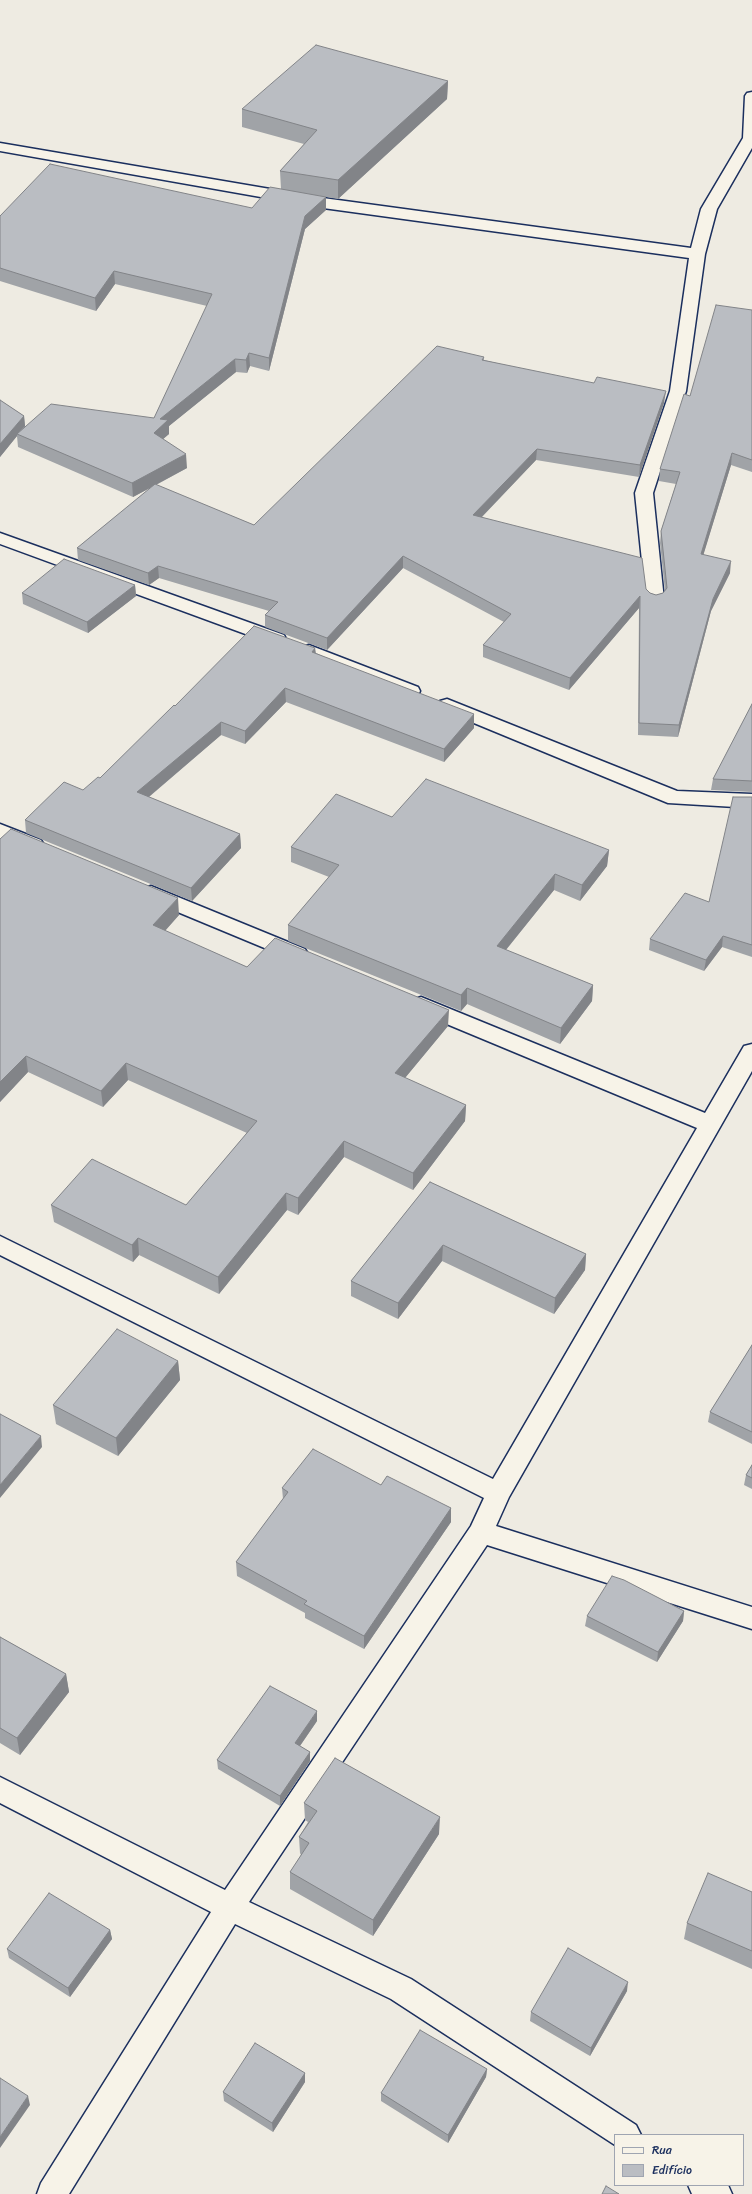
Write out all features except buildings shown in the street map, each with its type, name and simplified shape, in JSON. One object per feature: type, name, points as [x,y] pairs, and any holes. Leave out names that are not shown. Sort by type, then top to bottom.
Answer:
[{"type":"street","points":[[655,600],[644,493],[678,391],[697,254],[709,209],[750,138],[752,96]]},
{"type":"street","points":[[0,147],[323,204],[697,254]]},
{"type":"street","points":[[0,538],[366,672],[675,798],[752,801]]},
{"type":"street","points":[[0,831],[52,852]]},
{"type":"street","points":[[133,886],[318,962]]},
{"type":"street","points":[[406,999],[709,1124]]},
{"type":"street","points":[[52,2194],[230,1907],[482,1532],[498,1493],[709,1124],[751,1055]]},
{"type":"street","points":[[0,1245],[498,1493]]},
{"type":"street","points":[[482,1532],[752,1618]]},
{"type":"street","points":[[0,1789],[230,1907],[401,1989],[624,2134]]},
{"type":"street","points":[[704,2186],[716,2194]]}]
